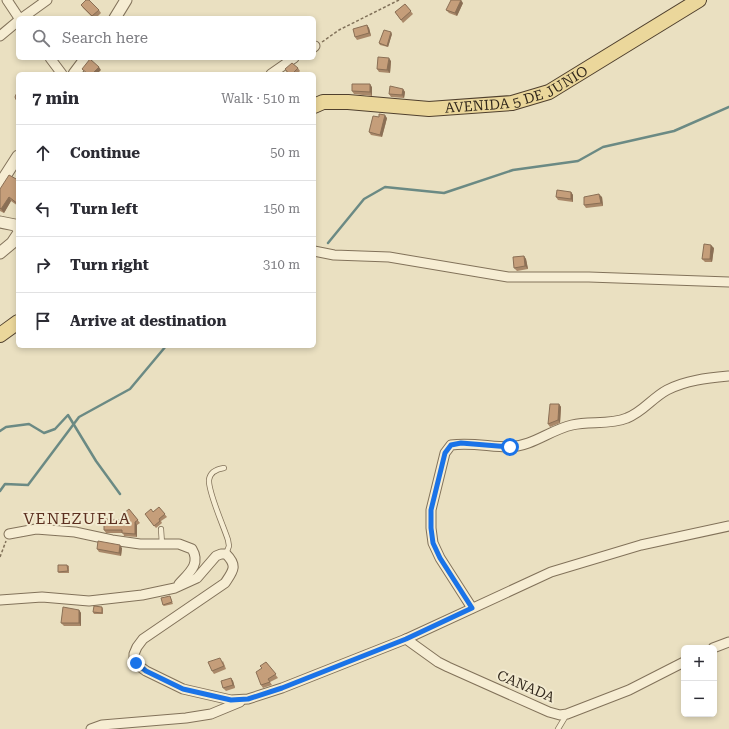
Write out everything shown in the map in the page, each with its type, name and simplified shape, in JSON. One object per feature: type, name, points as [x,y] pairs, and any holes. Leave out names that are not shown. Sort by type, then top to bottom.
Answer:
[{"type":"main road","name":"AVENIDA 5 DE JUNIO","points":[[316,105],[323,102],[348,102],[429,109],[512,103],[549,92],[699,0]]},
{"type":"main road","points":[[0,335],[16,323]]},
{"type":"street","points":[[7,0],[18,16]]},
{"type":"street","points":[[25,16],[47,0]]},
{"type":"street","points":[[116,16],[126,0]]},
{"type":"street","points":[[0,36],[16,23]]},
{"type":"street","points":[[52,60],[60,72]]},
{"type":"street","points":[[76,72],[84,60]]},
{"type":"street","points":[[274,72],[291,60]]},
{"type":"street","points":[[0,184],[16,159]]},
{"type":"street","points":[[0,222],[16,226]]},
{"type":"street","points":[[0,254],[8,248],[16,237]]},
{"type":"street","points":[[316,251],[334,255],[388,257],[508,277],[590,277],[729,282]]},
{"type":"street","points":[[472,608],[440,558],[433,543],[431,528],[431,510],[445,453],[451,445],[461,443],[510,447],[530,443],[572,425],[614,422],[627,418],[638,413],[666,390],[698,379],[729,376]]},
{"type":"street","points":[[90,729],[102,725],[211,714],[248,699],[282,688],[406,639],[551,572],[641,545],[729,526]]},
{"type":"street","points":[[9,534],[36,529],[75,532],[140,544],[179,544],[192,549],[196,560],[194,567],[175,588]]},
{"type":"street","points":[[0,600],[42,596],[89,601],[142,595],[175,588],[197,578],[216,556],[226,554],[234,564],[233,572],[225,583],[143,639],[137,647],[134,654],[134,659],[136,663],[146,671],[183,689],[231,700],[248,699]]},
{"type":"street","name":"CANADA","points":[[406,639],[438,662],[448,667],[549,712],[560,715],[567,714],[628,690],[681,664]]},
{"type":"street","points":[[717,646],[729,642]]},
{"type":"lane","points":[[224,468],[217,469],[209,480],[228,540],[229,546],[226,554]]},
{"type":"lane","points":[[161,529],[162,544]]},
{"type":"lane","points":[[558,729],[567,714]]},
{"type":"path","points":[[316,45],[339,30],[399,0]]},
{"type":"path","points":[[0,557],[9,534]]},
{"type":"building","points":[[86,0],[89,0],[99,10],[92,16],[81,5]]},
{"type":"building","points":[[451,0],[461,0],[455,13],[446,10]]},
{"type":"building","points":[[405,4],[411,11],[401,20],[395,12]]},
{"type":"building","points":[[367,25],[369,33],[355,37],[353,29]]},
{"type":"building","points":[[384,30],[391,32],[387,46],[379,43]]},
{"type":"building","points":[[378,57],[389,58],[387,70],[377,69]]},
{"type":"building","points":[[89,60],[99,67],[94,72],[86,72],[82,69]]},
{"type":"building","points":[[292,63],[298,68],[294,72],[287,72],[285,69]]},
{"type":"building","points":[[352,84],[370,84],[370,92],[352,91]]},
{"type":"building","points":[[390,86],[403,89],[402,95],[389,94]]},
{"type":"building","points":[[379,114],[385,115],[380,135],[369,132],[373,116],[379,117]]},
{"type":"building","points":[[9,175],[16,179],[16,202],[9,197],[1,209],[0,189]]},
{"type":"building","points":[[557,190],[571,192],[571,199],[556,197]]},
{"type":"building","points":[[599,194],[601,203],[584,205],[584,197]]},
{"type":"building","points":[[704,244],[711,245],[710,259],[702,259]]},
{"type":"building","points":[[524,256],[525,266],[514,268],[513,257]]},
{"type":"building","points":[[550,404],[559,404],[558,420],[548,424]]},
{"type":"building","points":[[159,507],[165,514],[154,526],[145,514],[151,509],[153,512]]},
{"type":"building","points":[[129,509],[138,520],[135,522],[135,534],[122,533],[122,530],[104,530],[104,519],[128,520],[123,514]]},
{"type":"building","points":[[98,541],[120,545],[119,553],[97,549]]},
{"type":"building","points":[[58,565],[67,565],[68,571],[58,572]]},
{"type":"building","points":[[170,596],[172,602],[163,605],[161,598]]},
{"type":"building","points":[[94,606],[102,607],[102,613],[93,612]]},
{"type":"building","points":[[63,607],[79,610],[79,623],[61,623]]},
{"type":"building","points":[[220,658],[224,666],[212,671],[208,662]]},
{"type":"building","points":[[266,662],[276,674],[268,679],[270,682],[261,685],[256,672],[262,668],[260,666]]},
{"type":"building","points":[[231,678],[233,685],[223,688],[221,681]]},
{"type":"waterway","points":[[328,243],[364,199],[385,187],[444,193],[513,170],[578,161],[603,147],[674,131],[729,107]]},
{"type":"waterway","points":[[0,491],[5,484],[28,485],[79,417],[130,389],[164,348]]},
{"type":"waterway","points":[[0,431],[6,427],[29,424],[44,433],[55,429],[68,415],[96,461],[120,494]]},
{"type":"district","name":"VENEZUELA","points":[[77,518]]},
{"type":"route","points":[[136,663],[146,671],[183,689],[231,700],[248,699],[282,688],[406,639],[472,608],[440,558],[433,543],[431,510],[445,453],[451,445],[461,443],[510,447]]}]
